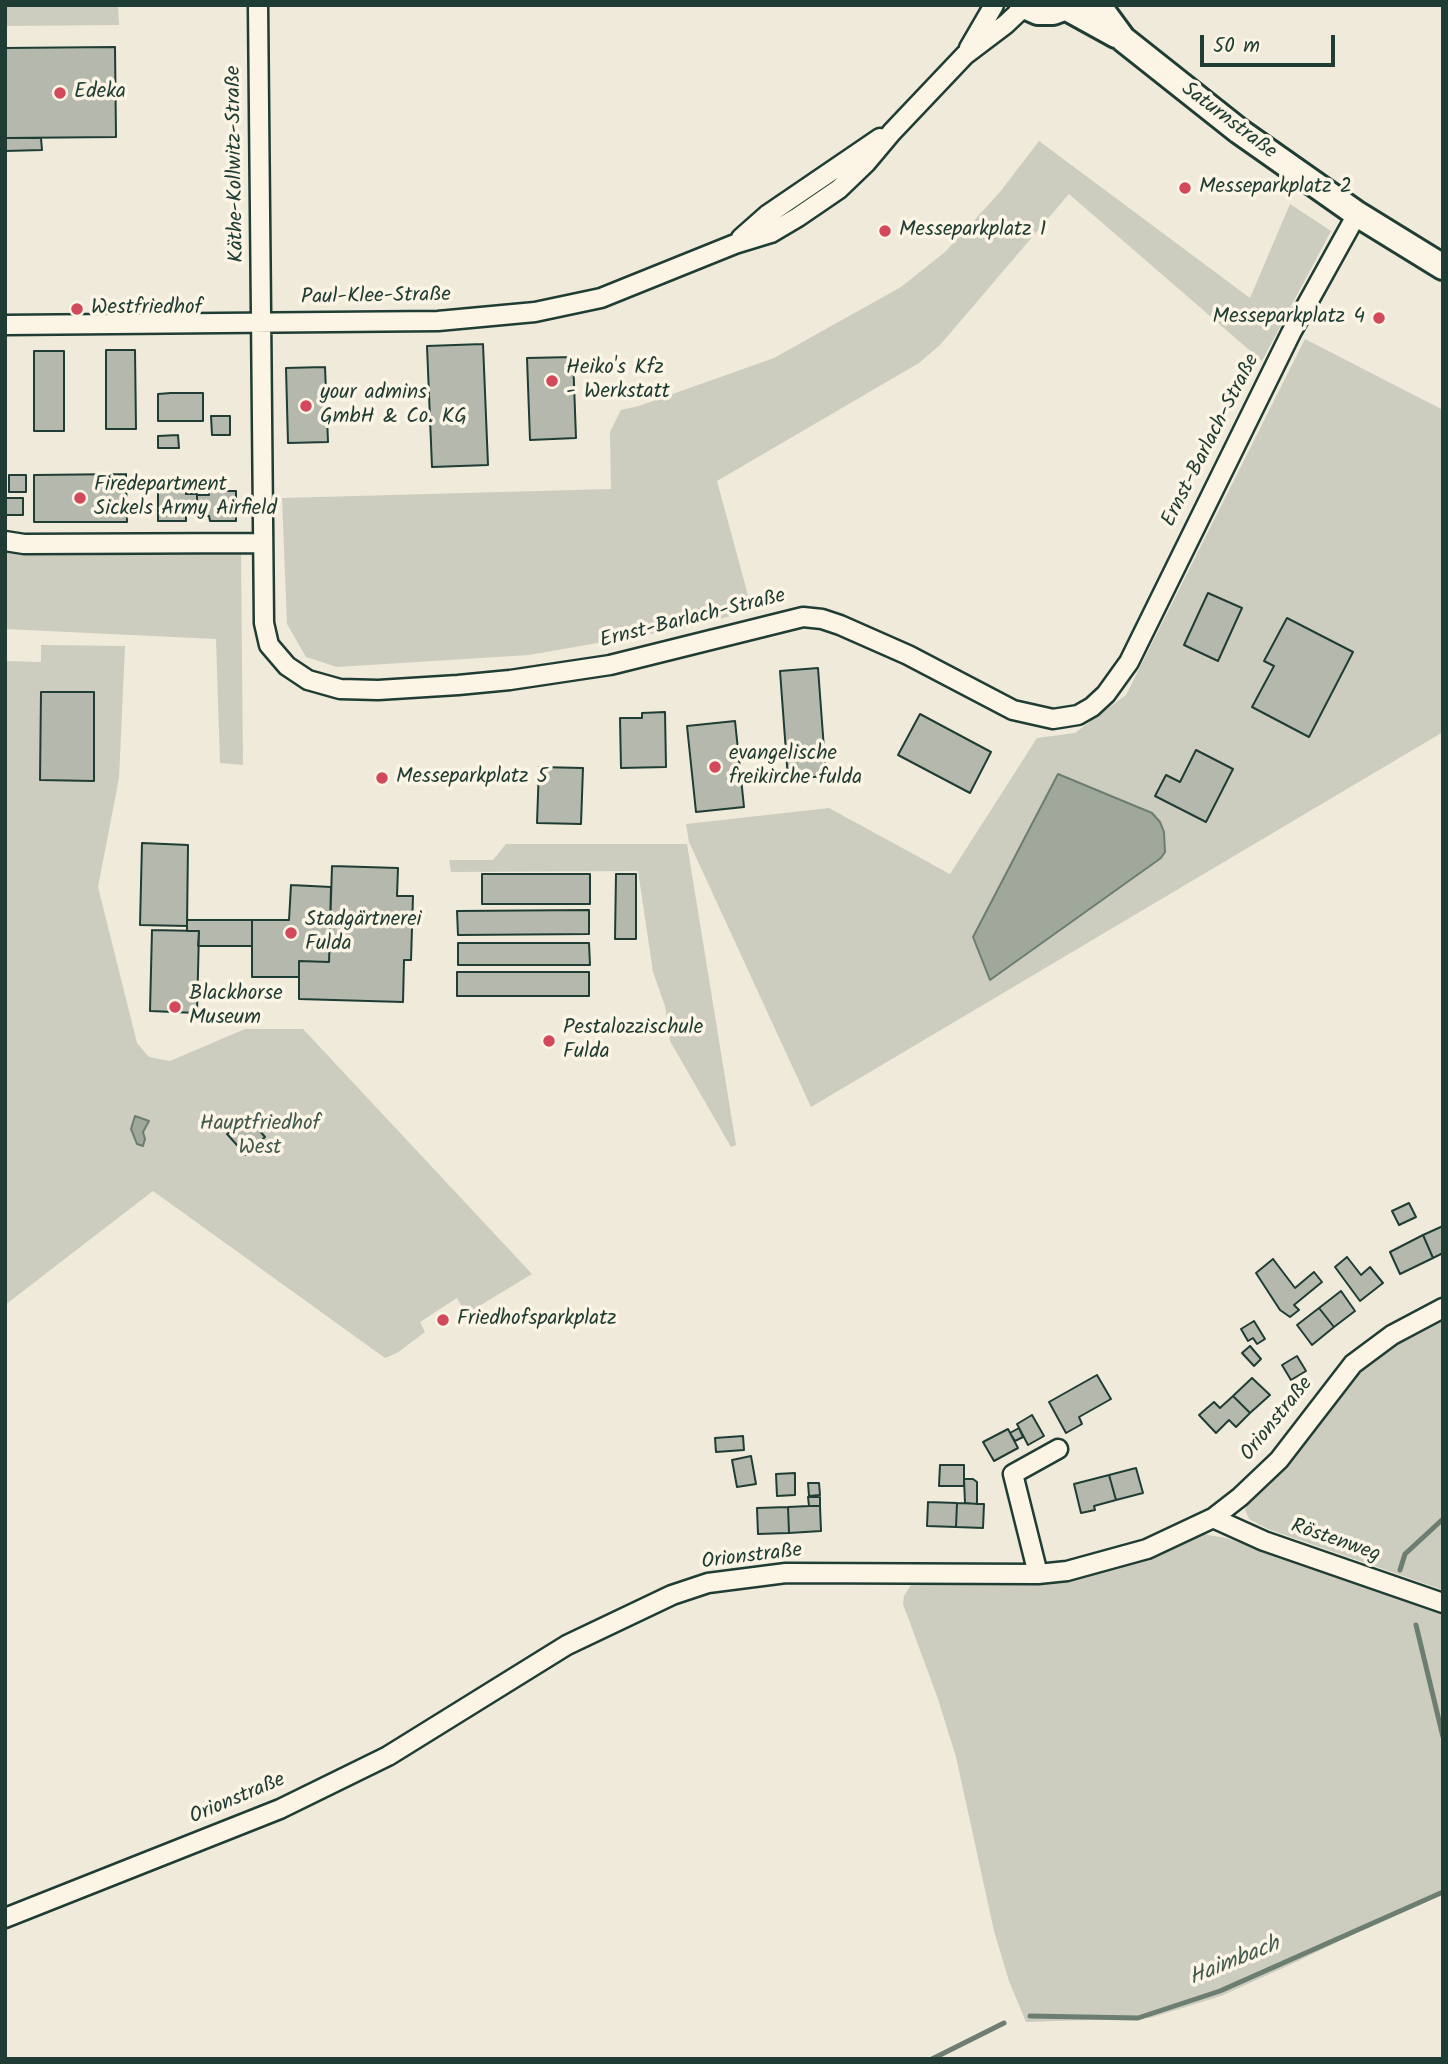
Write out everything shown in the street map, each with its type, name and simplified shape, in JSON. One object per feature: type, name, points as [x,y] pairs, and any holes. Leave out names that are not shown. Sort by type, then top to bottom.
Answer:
[{"type":"street","name":"Käthe-Kollwitz-Straße","points":[[258,5],[261,323]]},
{"type":"street","name":"Paul-Klee-Straße","points":[[965,55],[994,5]]},
{"type":"street","name":"Saturnstraße","points":[[1098,5],[1123,38]]},
{"type":"street","name":"Paul-Klee-Straße","points":[[5,325],[439,321],[535,312],[601,298],[734,244],[767,215],[866,146],[892,132],[965,55],[1006,24],[1023,6]]},
{"type":"street","points":[[1023,6],[1038,12],[1053,12],[1069,7]]},
{"type":"street","name":"Saturnstraße","points":[[1069,7],[1123,38],[1239,131],[1357,214],[1443,267]]},
{"type":"street","name":"Ernst-Barlach-Straße","points":[[261,323],[264,623],[269,645],[287,666],[308,680],[340,689],[378,690],[510,680],[610,665],[803,617],[841,625],[897,650],[1013,710],[1053,719],[1078,715],[1091,707],[1106,694],[1129,662],[1291,333],[1357,214]]},
{"type":"street","points":[[5,541],[24,544],[262,543]]},
{"type":"street","name":"Orionstraße","points":[[5,1918],[280,1809],[388,1756],[567,1644],[672,1595],[708,1583],[786,1573],[1038,1574],[1067,1571],[1147,1549],[1213,1518],[1279,1460],[1353,1364],[1392,1335],[1443,1308]]},
{"type":"street","points":[[1038,1574],[1013,1474],[1058,1449]]},
{"type":"street","name":"Röstenweg","points":[[1213,1518],[1264,1541],[1443,1603]]},
{"type":"green space","points":[[5,5],[118,5],[119,25],[5,26]]},
{"type":"green space","points":[[1039,141],[1250,298],[1290,204],[1331,231],[1262,361],[1069,194],[940,345],[919,363],[717,481],[752,610],[695,626],[529,655],[337,667],[306,657],[287,624],[282,498],[611,489],[610,432],[621,410],[774,358],[901,287],[945,252],[1000,192]]},
{"type":"green space","points":[[1305,339],[1443,410],[1443,732],[811,1107],[689,842],[686,824],[829,808],[950,874],[1037,738],[1075,733],[1126,695]]},
{"type":"green space","points":[[5,550],[64,555],[241,555],[243,765],[220,763],[216,639],[5,629]]},
{"type":"green space","name":"Hauptfriedhof West","points":[[41,645],[125,646],[119,778],[98,887],[137,1043],[149,1057],[170,1061],[245,1029],[303,1029],[532,1274],[466,1314],[457,1298],[420,1322],[425,1332],[397,1353],[385,1358],[153,1191],[5,1305],[5,661],[41,662]]},
{"type":"green space","points":[[506,844],[687,844],[736,1145],[731,1147],[670,1041],[665,1006],[653,972],[638,871],[451,872],[449,860],[493,860]]},
{"type":"green space","points":[[1443,1319],[1443,1590],[1268,1529],[1249,1519],[1245,1510],[1249,1499],[1274,1475],[1370,1359]]},
{"type":"green space","points":[[1203,1534],[1226,1538],[1443,1612],[1443,1891],[1221,1996],[1150,2018],[1026,2022],[1009,1981],[994,1931],[956,1757],[903,1604],[904,1596],[912,1583],[926,1580],[1052,1580],[1101,1572]]},
{"type":"shaded area","points":[[1058,774],[1152,813],[1164,832],[1165,852],[1161,858],[990,980],[973,937]]},
{"type":"shaded area","points":[[135,1116],[149,1121],[143,1132],[143,1146],[137,1144],[131,1129]]},
{"type":"building","name":"Edeka","points":[[115,47],[116,137],[5,138],[5,48]]},
{"type":"building","points":[[5,138],[41,138],[42,150],[5,151]]},
{"type":"building","points":[[483,344],[488,465],[432,467],[427,346]]},
{"type":"building","points":[[106,350],[135,350],[136,429],[106,429]]},
{"type":"building","points":[[34,351],[64,351],[64,431],[34,431]]},
{"type":"building","points":[[573,357],[576,438],[530,440],[527,358]]},
{"type":"building","points":[[325,367],[328,442],[288,443],[286,368]]},
{"type":"building","points":[[203,393],[203,421],[158,421],[158,394]]},
{"type":"building","points":[[211,416],[230,416],[230,435],[212,435]]},
{"type":"building","points":[[178,435],[179,448],[158,448],[158,436]]},
{"type":"building","name":"Firedepartment Sickels Army Airfield","points":[[126,474],[127,522],[34,522],[34,475]]},
{"type":"building","points":[[9,475],[26,475],[26,492],[9,492]]},
{"type":"building","points":[[158,485],[186,485],[186,494],[197,494],[197,516],[186,516],[186,521],[158,521]]},
{"type":"building","points":[[209,491],[236,491],[236,521],[210,521],[209,516],[197,516],[197,495],[209,495]]},
{"type":"building","points":[[5,498],[23,498],[23,515],[5,515]]},
{"type":"building","points":[[1208,593],[1242,608],[1218,661],[1184,645]]},
{"type":"building","points":[[1287,618],[1353,652],[1309,737],[1252,707],[1274,666],[1264,661]]},
{"type":"building","points":[[818,668],[826,776],[788,779],[780,671]]},
{"type":"building","points":[[41,692],[94,692],[94,781],[40,780]]},
{"type":"building","points":[[665,712],[666,767],[621,768],[620,718],[642,718],[642,713]]},
{"type":"building","points":[[920,714],[991,752],[970,793],[898,755]]},
{"type":"building","name":"evangelische freikirche fulda","points":[[735,721],[744,807],[696,812],[687,726]]},
{"type":"building","points":[[1196,750],[1233,769],[1206,822],[1155,796],[1166,775],[1180,782]]},
{"type":"building","points":[[539,767],[583,768],[581,824],[537,823]]},
{"type":"building","points":[[142,843],[188,845],[187,926],[140,925]]},
{"type":"building","points":[[332,866],[398,868],[397,896],[413,896],[411,960],[404,960],[403,1002],[299,999],[299,961],[329,962]]},
{"type":"building","points":[[482,874],[590,874],[590,904],[482,904]]},
{"type":"building","points":[[616,874],[636,874],[636,939],[615,939]]},
{"type":"building","name":"Stadgärtnerei Fulda","points":[[291,885],[331,887],[329,962],[299,961],[299,977],[252,977],[252,920],[289,920]]},
{"type":"building","points":[[589,910],[589,934],[458,935],[457,911]]},
{"type":"building","points":[[187,920],[252,920],[252,946],[198,946],[199,931],[187,931]]},
{"type":"building","points":[[152,930],[199,931],[197,1013],[150,1011]]},
{"type":"building","points":[[458,943],[589,943],[590,965],[458,965]]},
{"type":"building","points":[[457,972],[589,972],[589,996],[457,996]]},
{"type":"building","points":[[247,1116],[265,1137],[246,1155],[227,1134]]},
{"type":"building","points":[[1409,1203],[1416,1217],[1399,1225],[1392,1211]]},
{"type":"building","points":[[1443,1226],[1443,1253],[1433,1258],[1423,1235]]},
{"type":"building","points":[[1423,1235],[1433,1258],[1400,1274],[1390,1252]]},
{"type":"building","points":[[1347,1257],[1361,1275],[1370,1267],[1383,1283],[1360,1301],[1335,1267]]},
{"type":"building","points":[[1273,1259],[1295,1288],[1314,1272],[1322,1282],[1294,1305],[1299,1310],[1290,1317],[1280,1310],[1256,1273]]},
{"type":"building","points":[[1341,1291],[1355,1311],[1334,1327],[1319,1308]]},
{"type":"building","points":[[1319,1308],[1334,1327],[1312,1345],[1297,1325]]},
{"type":"building","points":[[1254,1321],[1265,1339],[1257,1344],[1253,1338],[1248,1341],[1241,1329]]},
{"type":"building","points":[[1250,1346],[1261,1359],[1254,1366],[1242,1353]]},
{"type":"building","points":[[1297,1356],[1306,1371],[1291,1380],[1282,1365]]},
{"type":"building","points":[[1097,1375],[1111,1399],[1079,1417],[1082,1424],[1066,1433],[1049,1402]]},
{"type":"building","points":[[1252,1378],[1270,1395],[1250,1413],[1233,1396]]},
{"type":"building","points":[[1233,1396],[1250,1413],[1236,1427],[1229,1420],[1216,1433],[1199,1415],[1214,1402],[1220,1408]]},
{"type":"building","points":[[1032,1415],[1044,1436],[1028,1445],[1017,1424]]},
{"type":"building","points":[[1019,1428],[1023,1437],[1015,1441],[1010,1433]]},
{"type":"building","points":[[1008,1429],[1018,1448],[994,1461],[983,1442]]},
{"type":"building","points":[[743,1436],[744,1450],[716,1452],[715,1438]]},
{"type":"building","points":[[751,1456],[756,1484],[737,1487],[732,1460]]},
{"type":"building","points":[[940,1465],[964,1465],[964,1486],[939,1486]]},
{"type":"building","points":[[1136,1468],[1143,1493],[1116,1500],[1109,1475]]},
{"type":"building","points":[[795,1473],[795,1495],[777,1496],[776,1474]]},
{"type":"building","points":[[1109,1475],[1116,1500],[1081,1513],[1074,1484]]},
{"type":"building","points":[[964,1479],[977,1482],[977,1504],[965,1503]]},
{"type":"building","points":[[808,1483],[819,1483],[820,1495],[809,1496]]},
{"type":"building","points":[[808,1497],[820,1497],[820,1506],[809,1506]]},
{"type":"building","points":[[928,1502],[957,1503],[956,1527],[927,1526]]},
{"type":"building","points":[[957,1503],[984,1504],[983,1528],[956,1527]]},
{"type":"building","points":[[820,1506],[821,1531],[789,1533],[788,1507]]},
{"type":"building","points":[[788,1507],[789,1533],[758,1534],[757,1508]]},
{"type":"waterway","points":[[1400,1570],[1405,1554],[1443,1519]]},
{"type":"waterway","points":[[1416,1625],[1443,1737]]},
{"type":"waterway","name":"Haimbach","points":[[1030,2016],[1138,2018],[1220,1991],[1443,1892]]},
{"type":"waterway","name":"Haimbach","points":[[932,2059],[1004,2023]]},
{"type":"place","name":"Edeka","points":[[60,93]]},
{"type":"place","name":"Messeparkplatz 2","points":[[1185,188]]},
{"type":"place","name":"Messeparkplatz 1","points":[[885,231]]},
{"type":"place","name":"Westfriedhof","points":[[77,309]]},
{"type":"place","name":"Messeparkplatz 4","points":[[1379,318]]},
{"type":"place","name":"Heiko's Kfz - Werkstatt","points":[[552,381]]},
{"type":"place","name":"your admins GmbH & Co. KG","points":[[306,406]]},
{"type":"place","name":"Firedepartment Sickels Army Airfield","points":[[80,498]]},
{"type":"place","name":"evangelische freikirche fulda","points":[[715,767]]},
{"type":"place","name":"Messeparkplatz 5","points":[[382,778]]},
{"type":"place","name":"Stadgärtnerei Fulda","points":[[291,933]]},
{"type":"place","name":"Blackhorse Museum","points":[[175,1007]]},
{"type":"place","name":"Pestalozzischule Fulda","points":[[549,1041]]},
{"type":"place","name":"Friedhofsparkplatz","points":[[443,1320]]}]
